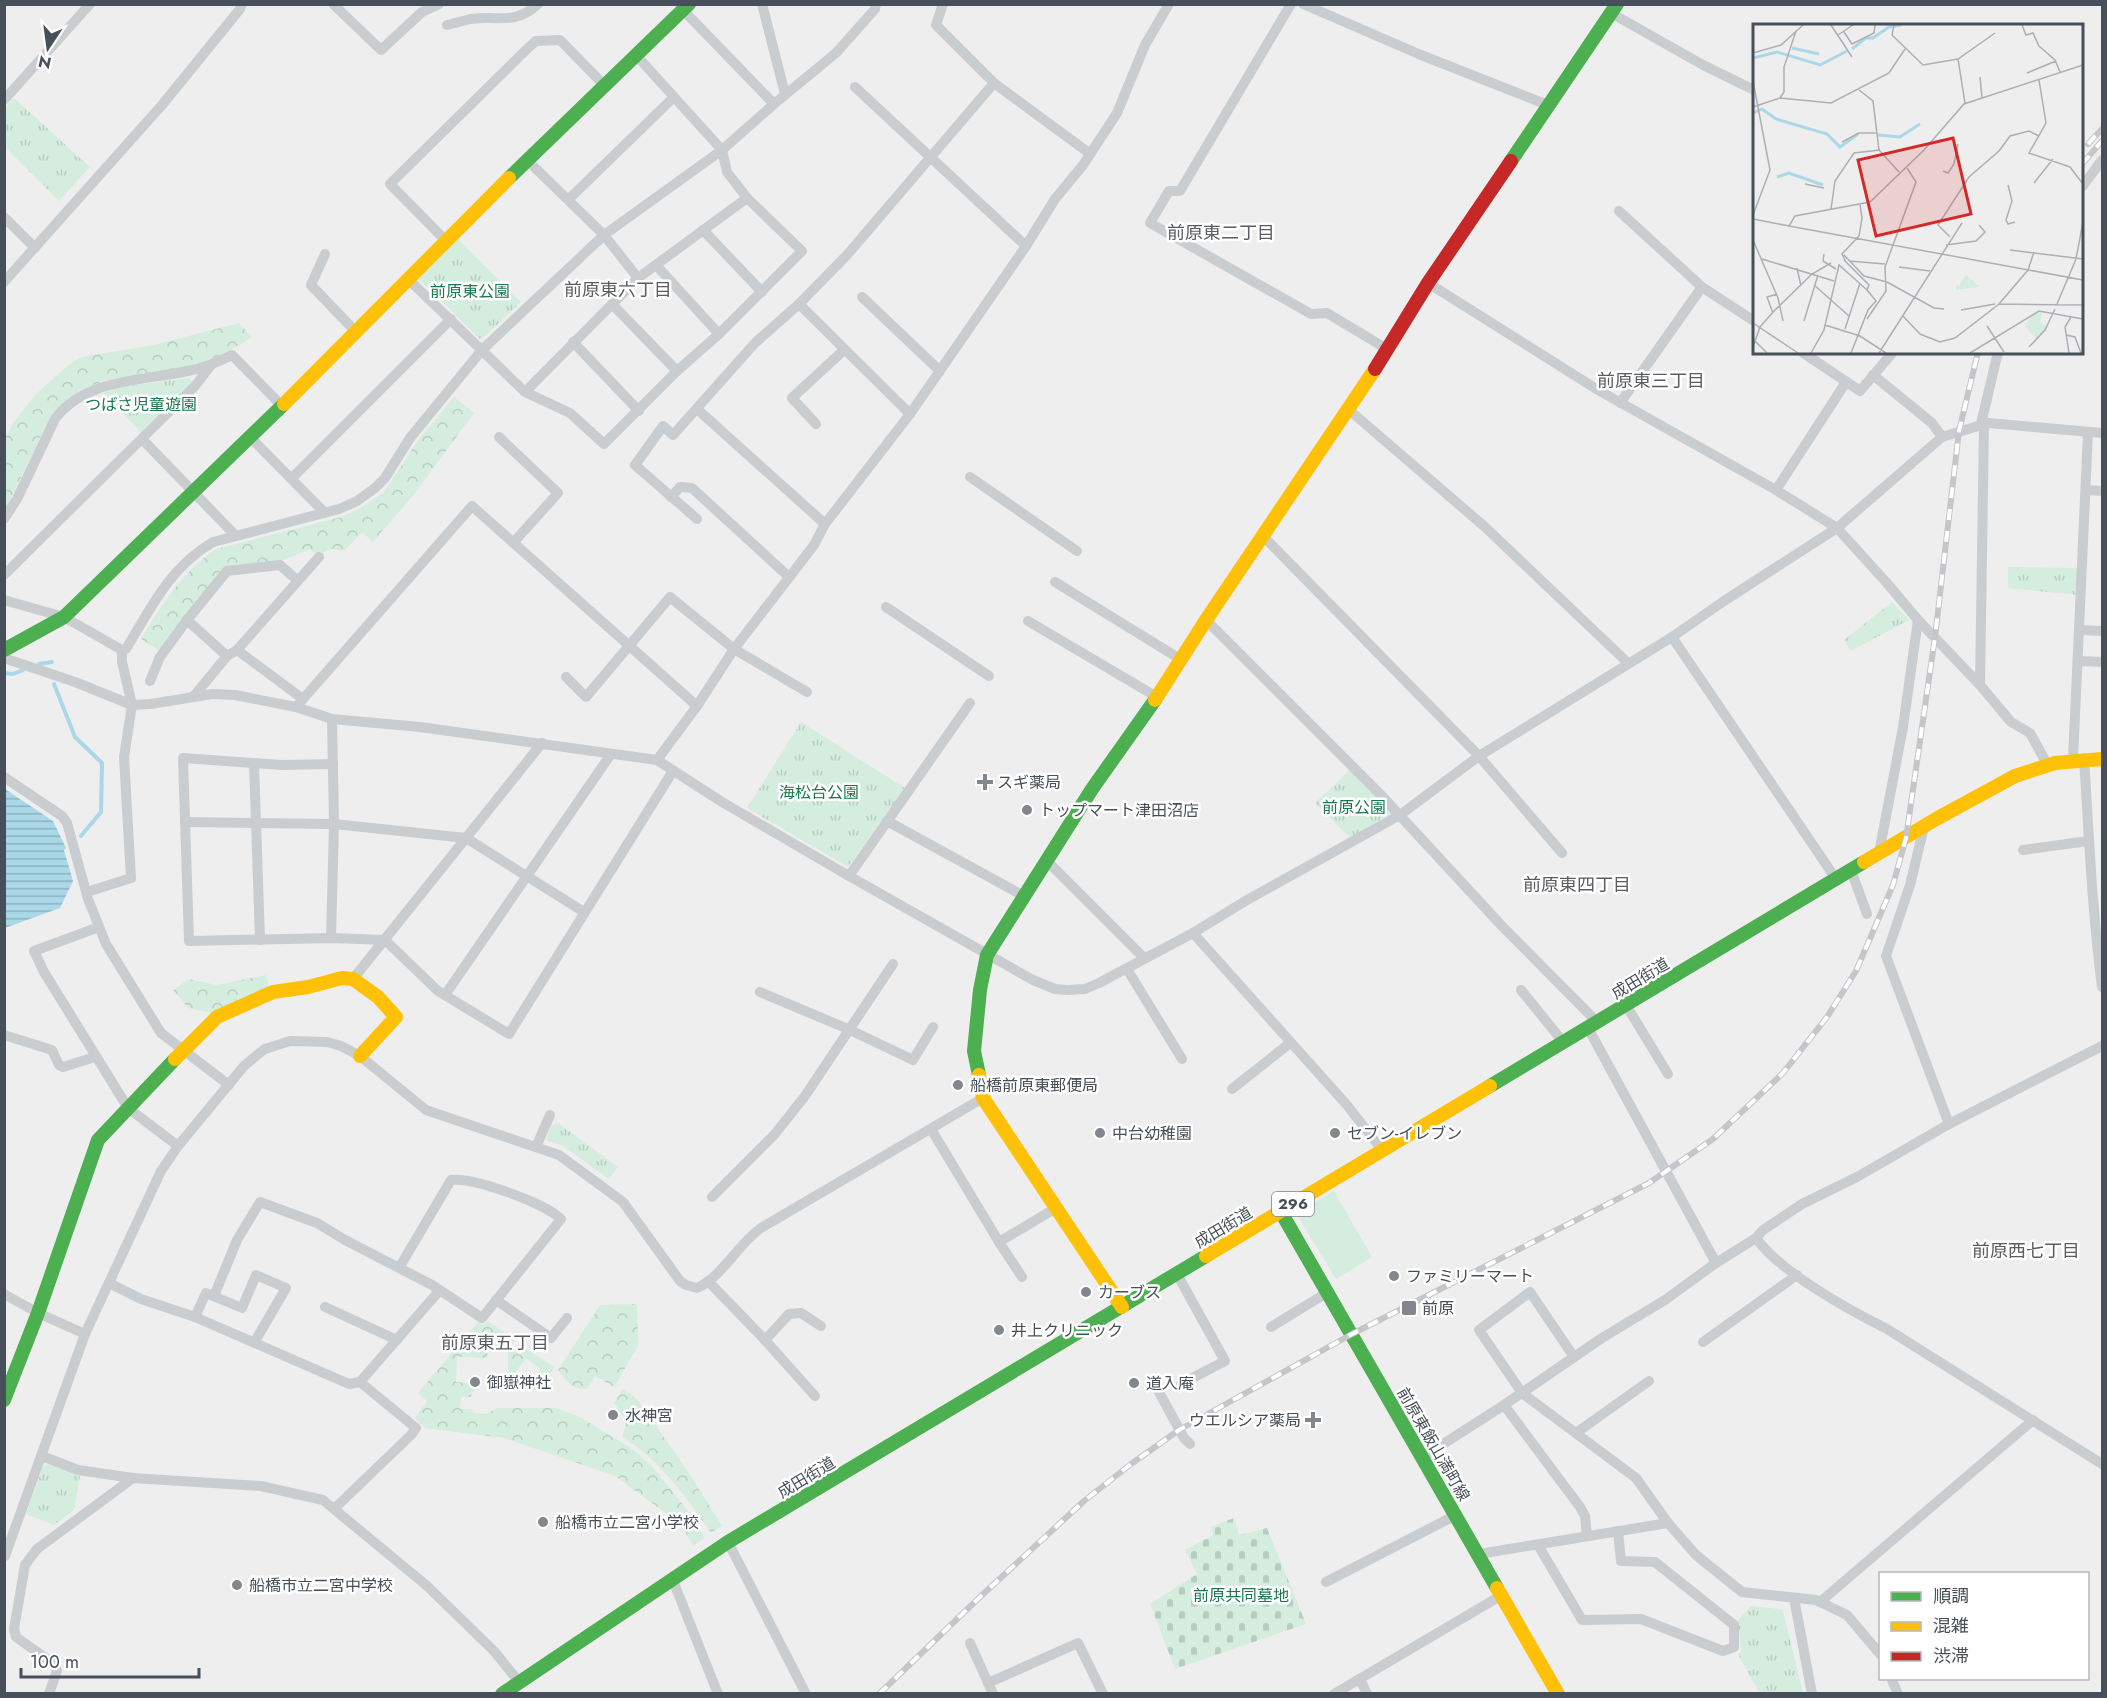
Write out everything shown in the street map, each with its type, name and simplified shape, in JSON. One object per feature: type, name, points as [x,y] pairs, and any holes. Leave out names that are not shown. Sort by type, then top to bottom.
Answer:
[{"type":"main road","points":[[4,650],[64,617],[282,406],[527,160],[686,7]]},
{"type":"main road","points":[[1122,1307],[983,1098],[974,1051],[980,990],[987,955],[1092,789],[1157,697],[1428,284],[1614,9]]},
{"type":"main road","name":"成田街道","points":[[502,1694],[728,1542],[1924,826],[2014,776],[2048,764],[2079,759],[2103,759]]},
{"type":"main road","points":[[4,1400],[38,1312],[98,1140],[217,1017],[273,992],[308,987],[342,978],[353,979],[378,998],[396,1017],[360,1056]]},
{"type":"main road","name":"前原東飯山満町線","points":[[1281,1212],[1558,1694]]},
{"type":"street","points":[[4,100],[90,4]]},
{"type":"street","points":[[4,282],[162,105],[242,4]]},
{"type":"street","points":[[333,4],[381,50],[418,8],[439,4]]},
{"type":"street","points":[[447,25],[472,19],[515,19],[529,13],[538,4]]},
{"type":"street","points":[[122,650],[126,649],[165,586],[181,566],[197,552],[213,542],[325,513],[357,501],[375,489],[385,478],[410,438],[482,350],[604,235],[722,150],[785,94],[836,53],[876,9],[876,4]]},
{"type":"street","points":[[943,4],[936,24],[994,83],[1089,153]]},
{"type":"street","points":[[657,760],[697,706],[734,650],[814,545],[825,524],[910,414],[1026,246],[1055,199],[1083,165],[1117,113],[1145,45],[1169,4]]},
{"type":"street","points":[[1291,4],[1180,191],[1169,191],[1150,224],[1311,314],[1327,313],[1387,349]]},
{"type":"street","points":[[1303,4],[1421,55],[1548,105]]},
{"type":"street","points":[[764,6],[785,94]]},
{"type":"street","points":[[686,7],[774,104]]},
{"type":"street","points":[[1614,9],[1703,64],[1753,89]]},
{"type":"street","points":[[447,242],[390,184],[536,41],[560,40],[605,86]]},
{"type":"street","points":[[408,279],[525,392],[570,413],[604,444],[677,371],[762,292],[802,251],[747,198],[727,171],[722,150],[636,55]]},
{"type":"street","points":[[697,519],[635,465],[663,426],[672,435],[755,343],[799,304],[847,255],[994,83]]},
{"type":"street","points":[[855,87],[1026,246]]},
{"type":"street","points":[[569,199],[674,97]]},
{"type":"street","points":[[527,160],[604,235],[638,278]]},
{"type":"street","points":[[2083,186],[2103,160]]},
{"type":"street","points":[[525,392],[638,278],[747,198]]},
{"type":"street","points":[[1619,211],[1702,287],[1753,320]]},
{"type":"street","points":[[4,217],[35,248]]},
{"type":"street","points":[[703,230],[762,292]]},
{"type":"street","points":[[325,254],[311,285],[356,332]]},
{"type":"street","points":[[656,265],[719,334]]},
{"type":"street","points":[[1428,284],[1530,349],[1776,490],[1837,528],[2011,722],[2030,733],[2048,764]]},
{"type":"street","points":[[1620,402],[1702,287]]},
{"type":"street","points":[[862,297],[940,371]]},
{"type":"street","points":[[612,304],[677,371]]},
{"type":"street","points":[[799,304],[910,414]]},
{"type":"street","points":[[292,478],[451,319]]},
{"type":"street","points":[[573,342],[639,411]]},
{"type":"street","points":[[816,424],[792,398],[844,350]]},
{"type":"street","points":[[1805,354],[1860,391],[1891,354]]},
{"type":"street","points":[[1980,685],[1983,424],[1998,354]]},
{"type":"street","points":[[4,519],[17,499],[55,419],[85,395],[117,382],[188,372],[232,355],[282,406]]},
{"type":"street","points":[[4,575],[195,386],[211,365]]},
{"type":"street","points":[[1873,375],[1932,423],[1942,437]]},
{"type":"street","points":[[1776,490],[1846,382]]},
{"type":"street","points":[[697,409],[825,524]]},
{"type":"street","points":[[1348,409],[1485,527],[1628,663]]},
{"type":"street","points":[[187,620],[300,703],[332,719],[420,727],[657,760],[849,876],[1033,980],[1055,989],[1085,989],[1193,933],[1247,900],[1400,815],[1479,756],[1672,637],[1837,528],[1942,437],[1983,424],[2103,433]]},
{"type":"street","points":[[2088,433],[2078,661],[2079,759],[2103,987]]},
{"type":"street","points":[[249,436],[325,513]]},
{"type":"street","points":[[499,437],[558,493],[513,543]]},
{"type":"street","points":[[142,439],[236,536]]},
{"type":"street","points":[[970,477],[1077,551]]},
{"type":"street","points":[[672,497],[680,487],[692,488],[789,578]]},
{"type":"street","points":[[2086,490],[2103,491]]},
{"type":"street","points":[[300,703],[472,506],[697,706]]},
{"type":"street","points":[[1263,537],[1479,756],[1562,853]]},
{"type":"street","points":[[194,696],[319,557]]},
{"type":"street","points":[[150,681],[160,657],[227,572],[280,565],[297,580]]},
{"type":"street","points":[[1055,582],[1180,659]]},
{"type":"street","points":[[566,677],[586,697],[670,597],[734,650],[807,692]]},
{"type":"street","points":[[4,600],[64,617],[122,650]]},
{"type":"street","points":[[886,607],[989,676]]},
{"type":"street","points":[[1206,620],[1400,815],[1593,1026],[1716,1263]]},
{"type":"street","points":[[1879,853],[1903,727],[1918,620]]},
{"type":"street","points":[[1028,621],[1157,697]]},
{"type":"street","points":[[2079,630],[2103,631]]},
{"type":"street","points":[[1672,637],[1836,879]]},
{"type":"street","points":[[87,892],[131,878],[124,757],[132,705],[122,662],[122,650]]},
{"type":"street","points":[[4,658],[132,705],[212,694],[300,703]]},
{"type":"street","points":[[2078,661],[2103,662]]},
{"type":"street","points":[[849,876],[970,703]]},
{"type":"street","points":[[331,938],[332,719]]},
{"type":"street","points":[[353,979],[542,743]]},
{"type":"street","points":[[445,995],[611,753]]},
{"type":"street","points":[[333,764],[281,765],[183,758],[189,941],[331,938],[385,940],[438,991],[509,1034],[673,771]]},
{"type":"street","points":[[254,763],[260,940]]},
{"type":"street","points":[[4,777],[62,816],[67,823],[87,892],[106,944],[160,1033],[229,1085]]},
{"type":"street","points":[[887,821],[1024,896]]},
{"type":"street","points":[[185,822],[333,824],[466,838],[584,912]]},
{"type":"street","points":[[1924,826],[1910,885],[1886,956],[1949,1124]]},
{"type":"street","points":[[2023,850],[2088,841]]},
{"type":"street","points":[[1046,860],[1144,958]]},
{"type":"street","points":[[1851,870],[1867,914]]},
{"type":"street","points":[[99,927],[34,951],[44,972],[128,1108],[178,1146]]},
{"type":"street","points":[[1193,933],[1346,1104],[1383,1151]]},
{"type":"street","points":[[712,1197],[774,1135],[805,1096],[892,964]]},
{"type":"street","points":[[1127,969],[1182,1059]]},
{"type":"street","points":[[1521,990],[1564,1043]]},
{"type":"street","points":[[760,992],[848,1029],[913,1060],[933,1027]]},
{"type":"street","points":[[1626,1005],[1668,1074]]},
{"type":"street","points":[[4,1035],[52,1050],[59,1065],[63,1067],[95,1057]]},
{"type":"street","points":[[25,1565],[5,1556],[86,1334],[161,1171],[178,1146],[244,1066],[265,1049],[290,1041],[327,1042],[341,1046],[360,1056],[426,1110],[559,1155],[617,1195],[680,1281],[697,1288],[708,1281],[754,1233],[983,1098]]},
{"type":"street","points":[[1232,1089],[1290,1043]]},
{"type":"street","points":[[1423,1457],[1665,1300],[1802,1204],[1857,1177],[1949,1124],[2103,1046]]},
{"type":"street","points":[[536,1147],[550,1115]]},
{"type":"street","points":[[931,1129],[1022,1277]]},
{"type":"street","points":[[214,1296],[237,1240],[260,1202],[317,1223],[439,1291],[482,1318],[561,1219],[554,1213],[521,1197],[485,1186],[451,1180],[399,1268]]},
{"type":"street","points":[[999,1242],[1056,1208]]},
{"type":"street","points":[[1756,1238],[1764,1249],[1797,1275],[2103,1464]]},
{"type":"street","points":[[1177,1274],[1225,1361],[1181,1384]]},
{"type":"street","points":[[195,1317],[206,1293],[242,1308],[256,1275],[286,1288],[254,1343]]},
{"type":"street","points":[[1703,1342],[1797,1275]]},
{"type":"street","points":[[708,1281],[815,1396]]},
{"type":"street","points":[[109,1283],[141,1299],[195,1317],[349,1384],[360,1382],[439,1291]]},
{"type":"street","points":[[1271,1328],[1328,1292]]},
{"type":"street","points":[[1574,1357],[1530,1292],[1479,1330],[1522,1393],[1636,1479],[1668,1523],[1696,1556],[1742,1592],[1820,1602],[1847,1615],[1879,1652]]},
{"type":"street","points":[[4,1294],[86,1334]]},
{"type":"street","points":[[496,1300],[551,1338],[567,1318]]},
{"type":"street","points":[[325,1307],[397,1340]]},
{"type":"street","points":[[765,1340],[789,1314],[801,1313],[822,1326]]},
{"type":"street","points":[[335,1508],[416,1428],[360,1382]]},
{"type":"street","points":[[1576,1433],[1649,1382]]},
{"type":"street","points":[[1154,1383],[1184,1438],[1190,1444]]},
{"type":"street","points":[[1504,1405],[1580,1507],[1585,1516],[1587,1536]]},
{"type":"street","points":[[1820,1602],[2033,1420]]},
{"type":"street","points":[[42,1456],[78,1470],[133,1478],[261,1486],[323,1500],[426,1585],[494,1651],[519,1682]]},
{"type":"street","points":[[49,1694],[57,1671],[54,1664],[16,1637],[14,1629],[25,1565],[37,1549],[133,1478]]},
{"type":"street","points":[[1326,1582],[1456,1515]]},
{"type":"street","points":[[1479,1554],[1668,1523]]},
{"type":"street","points":[[1538,1545],[1582,1620],[1641,1619],[1723,1651],[1731,1650],[1734,1647],[1734,1625],[1655,1562],[1621,1561],[1618,1531]]},
{"type":"street","points":[[728,1542],[806,1694]]},
{"type":"street","points":[[672,1578],[718,1694]]},
{"type":"street","points":[[1334,1694],[1502,1595]]},
{"type":"street","points":[[1794,1598],[1812,1694]]},
{"type":"street","points":[[970,1643],[991,1688],[1078,1642],[1099,1692]]},
{"type":"street","points":[[1360,1678],[1367,1694]]},
{"type":"street","points":[[1892,1680],[1898,1694]]},
{"type":"green space","points":[[14,98],[90,167],[59,201],[5,147],[5,108]]},
{"type":"green space","name":"前原東公園","points":[[458,239],[521,302],[481,340],[419,279]]},
{"type":"green space","points":[[239,323],[252,337],[220,355],[185,367],[113,379],[81,391],[66,401],[51,416],[5,510],[5,438],[13,423],[36,394],[65,368],[79,358],[150,346]]},
{"type":"green space","name":"つばさ児童遊園","points":[[189,378],[192,382],[141,432],[103,393],[119,387]]},
{"type":"green space","points":[[454,397],[474,413],[415,493],[373,542],[362,532],[344,551],[332,549],[317,555],[310,549],[281,561],[230,567],[160,651],[141,639],[182,579],[216,549],[341,517],[359,509],[384,492],[416,443]]},
{"type":"green space","points":[[2008,567],[2079,568],[2078,595],[2008,588]]},
{"type":"green space","points":[[1892,602],[1909,620],[1851,651],[1844,640]]},
{"type":"green space","name":"海松台公園","points":[[801,722],[905,788],[848,867],[747,808]]},
{"type":"green space","name":"前原公園","points":[[1350,770],[1394,812],[1350,838],[1315,803]]},
{"type":"green space","points":[[266,975],[269,987],[212,1013],[188,1008],[173,990],[189,979],[216,985]]},
{"type":"green space","points":[[558,1123],[618,1167],[609,1179],[563,1146],[546,1140],[552,1125]]},
{"type":"green space","points":[[1334,1191],[1372,1257],[1336,1279],[1296,1213]]},
{"type":"green space","points":[[637,1304],[638,1346],[614,1387],[595,1376],[587,1389],[577,1388],[570,1384],[558,1370],[600,1305]]},
{"type":"green space","points":[[488,1321],[515,1340],[510,1347],[520,1355],[525,1348],[554,1367],[547,1383],[536,1391],[527,1387],[540,1369],[526,1358],[512,1377],[508,1377],[508,1351],[488,1350],[487,1358],[457,1357],[456,1382],[475,1383],[471,1397],[461,1397],[460,1409],[472,1409],[473,1413],[486,1414],[497,1408],[556,1408],[580,1417],[631,1448],[651,1465],[685,1507],[705,1538],[693,1545],[683,1529],[663,1511],[615,1476],[504,1438],[425,1428],[415,1418],[427,1401],[418,1393],[478,1322],[484,1325]]},
{"type":"green space","points":[[623,1388],[637,1399],[685,1467],[722,1526],[711,1533],[682,1493],[660,1468],[636,1446],[622,1437],[627,1422],[614,1403]]},
{"type":"green space","points":[[48,1464],[80,1476],[74,1510],[54,1525],[26,1514],[43,1467]]},
{"type":"green space","name":"前原共同墓地","points":[[1234,1518],[1239,1535],[1267,1528],[1306,1624],[1175,1669],[1150,1604],[1197,1574],[1185,1550],[1213,1535],[1211,1527]]},
{"type":"green space","points":[[1751,1606],[1783,1611],[1803,1693],[1765,1694],[1759,1692],[1738,1654],[1741,1652],[1738,1620]]},
{"type":"water","points":[[5,789],[53,821],[66,848],[64,850],[73,881],[60,908],[5,928]]},
{"type":"waterway","points":[[39,664],[52,662]]},
{"type":"waterway","points":[[4,673],[13,674],[23,670]]},
{"type":"waterway","points":[[54,684],[75,737],[102,763],[101,812],[81,836]]},
{"type":"railway","points":[[2088,144],[2102,129]]},
{"type":"railway","points":[[2083,163],[2102,141]]},
{"type":"railway","points":[[879,1694],[1084,1501],[1179,1430],[1352,1334],[1649,1183],[1713,1139],[1783,1073],[1827,1017],[1856,971],[1893,885],[1906,838],[1935,637],[1959,431],[1978,354]]},
{"type":"traffic: fast","points":[[509,178],[689,4]]},
{"type":"traffic: fast","points":[[1511,161],[1617,4]]},
{"type":"traffic: fast","points":[[4,650],[64,617],[284,404]]},
{"type":"traffic: fast","points":[[979,1075],[974,1051],[980,990],[987,955],[1092,789],[1155,700]]},
{"type":"traffic: fast","points":[[1490,1086],[1864,862]]},
{"type":"traffic: fast","points":[[4,1400],[38,1313],[98,1140],[175,1059]]},
{"type":"traffic: fast","points":[[1281,1212],[1497,1588]]},
{"type":"traffic: fast","points":[[502,1694],[728,1542],[1206,1256]]},
{"type":"traffic: slow","points":[[284,404],[509,178]]},
{"type":"traffic: slow","points":[[1155,700],[1206,620],[1375,369]]},
{"type":"traffic: slow","points":[[1864,862],[2015,776],[2055,763],[2102,759]]},
{"type":"traffic: slow","points":[[175,1059],[217,1017],[273,992],[308,987],[342,978],[353,979],[378,997],[396,1017],[360,1056]]},
{"type":"traffic: slow","points":[[979,1075],[983,1098],[1122,1307]]},
{"type":"traffic: slow","points":[[1206,1256],[1490,1086]]},
{"type":"traffic: slow","points":[[1497,1588],[1558,1694]]},
{"type":"traffic: jam","points":[[1375,369],[1428,283],[1511,161]]},
{"type":"place","name":"スギ薬局","points":[[985,782]]},
{"type":"place","name":"トップマート津田沼店","points":[[1027,810]]},
{"type":"place","name":"船橋前原東郵便局","points":[[958,1085]]},
{"type":"place","name":"中台幼稚園","points":[[1100,1133]]},
{"type":"place","name":"セブン-イレブン","points":[[1335,1133]]},
{"type":"place","name":"ファミリーマート","points":[[1394,1276]]},
{"type":"place","name":"カーブス","points":[[1086,1292]]},
{"type":"place","name":"前原","points":[[1409,1308]]},
{"type":"place","name":"井上クリニック","points":[[999,1330]]},
{"type":"place","name":"御嶽神社","points":[[475,1382]]},
{"type":"place","name":"道入庵","points":[[1134,1383]]},
{"type":"place","name":"水神宮","points":[[613,1415]]},
{"type":"place","name":"ウエルシア薬局","points":[[1313,1420]]},
{"type":"place","name":"船橋市立二宮小学校","points":[[543,1522]]},
{"type":"place","name":"船橋市立二宮中学校","points":[[237,1585]]},
{"type":"district","name":"前原東二丁目","points":[[1221,233]]},
{"type":"district","name":"前原東六丁目","points":[[618,290]]},
{"type":"district","name":"前原東三丁目","points":[[1651,381]]},
{"type":"district","name":"前原東四丁目","points":[[1577,885]]},
{"type":"district","name":"前原西七丁目","points":[[2026,1251]]},
{"type":"district","name":"前原東五丁目","points":[[495,1343]]}]
